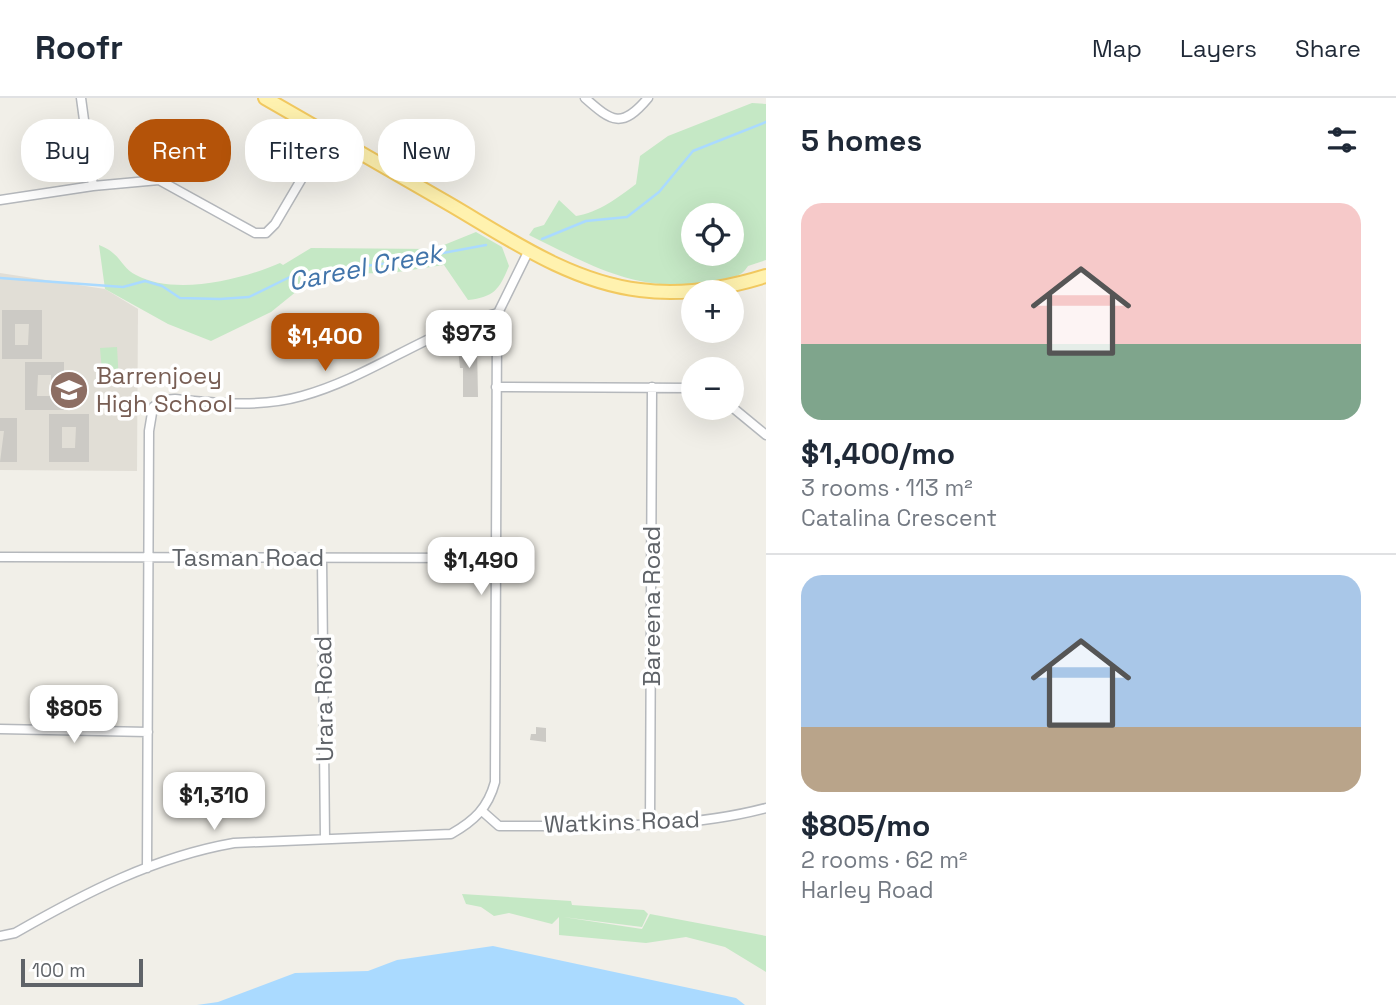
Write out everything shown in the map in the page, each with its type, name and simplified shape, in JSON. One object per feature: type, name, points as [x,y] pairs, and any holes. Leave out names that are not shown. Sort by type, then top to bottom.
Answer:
[{"type":"main road","points":[[265,98],[302,119]]},
{"type":"main road","points":[[364,155],[577,274],[638,290],[707,291],[766,276]]},
{"type":"street","points":[[81,98],[93,186]]},
{"type":"street","points":[[585,98],[605,115],[622,120],[635,113],[648,98]]},
{"type":"street","points":[[0,200],[93,186],[159,180],[255,233],[266,233],[275,224],[300,182]]},
{"type":"street","points":[[0,936],[15,933],[99,886],[202,848],[234,843],[450,834],[469,824],[482,811],[495,782],[498,313],[530,250]]},
{"type":"street","points":[[147,868],[149,423],[153,407],[163,400],[175,399],[252,404],[300,397],[333,386],[418,343],[498,313]]},
{"type":"street","points":[[496,387],[681,387]]},
{"type":"street","name":"Bareena Road","points":[[650,824],[652,387]]},
{"type":"street","points":[[744,417],[766,435]]},
{"type":"street","name":"Tasman Road","points":[[0,557],[496,558]]},
{"type":"street","name":"Urara Road","points":[[322,559],[326,839]]},
{"type":"street","points":[[0,729],[148,732]]},
{"type":"street","name":"Watkins Road","points":[[482,811],[499,826],[694,822],[766,808]]},
{"type":"shaded area","name":"Barrenjoey High School","points":[[0,273],[105,289],[138,309],[137,471],[0,470]]},
{"type":"green space","points":[[752,103],[766,104],[766,260],[748,266],[742,273],[729,279],[681,280],[681,285],[664,284],[618,275],[529,235],[534,228],[544,225],[559,200],[576,216],[600,208],[623,194],[636,184],[640,156],[668,136]]},
{"type":"green space","points":[[476,232],[502,247],[509,266],[495,291],[484,297],[468,300],[444,265],[391,273],[318,274],[271,312],[211,341],[168,324],[105,289],[99,245],[112,252],[136,275],[152,281],[188,285],[228,280],[280,263],[283,265],[311,248],[434,249]]},
{"type":"green space","points":[[117,347],[119,382],[103,383],[100,348]]},
{"type":"green space","points":[[462,894],[571,901],[572,905],[644,910],[648,914],[642,927],[563,917],[642,929],[650,914],[766,936],[766,972],[725,947],[686,937],[646,943],[559,935],[559,917],[552,924],[509,913],[494,916],[481,907],[466,904]]},
{"type":"water","points":[[493,946],[736,998],[745,1005],[197,1005],[218,1002],[295,973],[368,971],[397,960]]},
{"type":"building","points":[[2,310],[42,310],[42,359],[2,359]],"holes":[[[15,324],[29,324],[28,345],[15,345]]]},
{"type":"building","points":[[477,346],[478,397],[463,397],[463,368],[460,368],[458,349]]},
{"type":"building","points":[[25,362],[64,362],[64,410],[25,410]],"holes":[[[38,375],[51,375],[51,396],[37,396]]]},
{"type":"building","points":[[49,414],[89,414],[89,462],[49,462]],"holes":[[[62,427],[76,427],[75,448],[62,448]]]},
{"type":"building","points":[[0,418],[17,418],[17,462],[0,462],[4,431],[0,431]]},
{"type":"building","points":[[536,727],[546,728],[546,742],[530,740],[531,734],[536,734]]},
{"type":"waterway","name":"Careel Creek","points":[[542,239],[586,221],[627,217],[659,192],[693,151],[766,122]]},
{"type":"waterway","name":"Careel Creek","points":[[0,278],[123,287],[145,281],[162,286],[180,298],[220,299],[249,297],[294,275],[389,263],[486,245]]},
{"type":"place","name":"Barrenjoey High School","points":[[69,390]]}]
